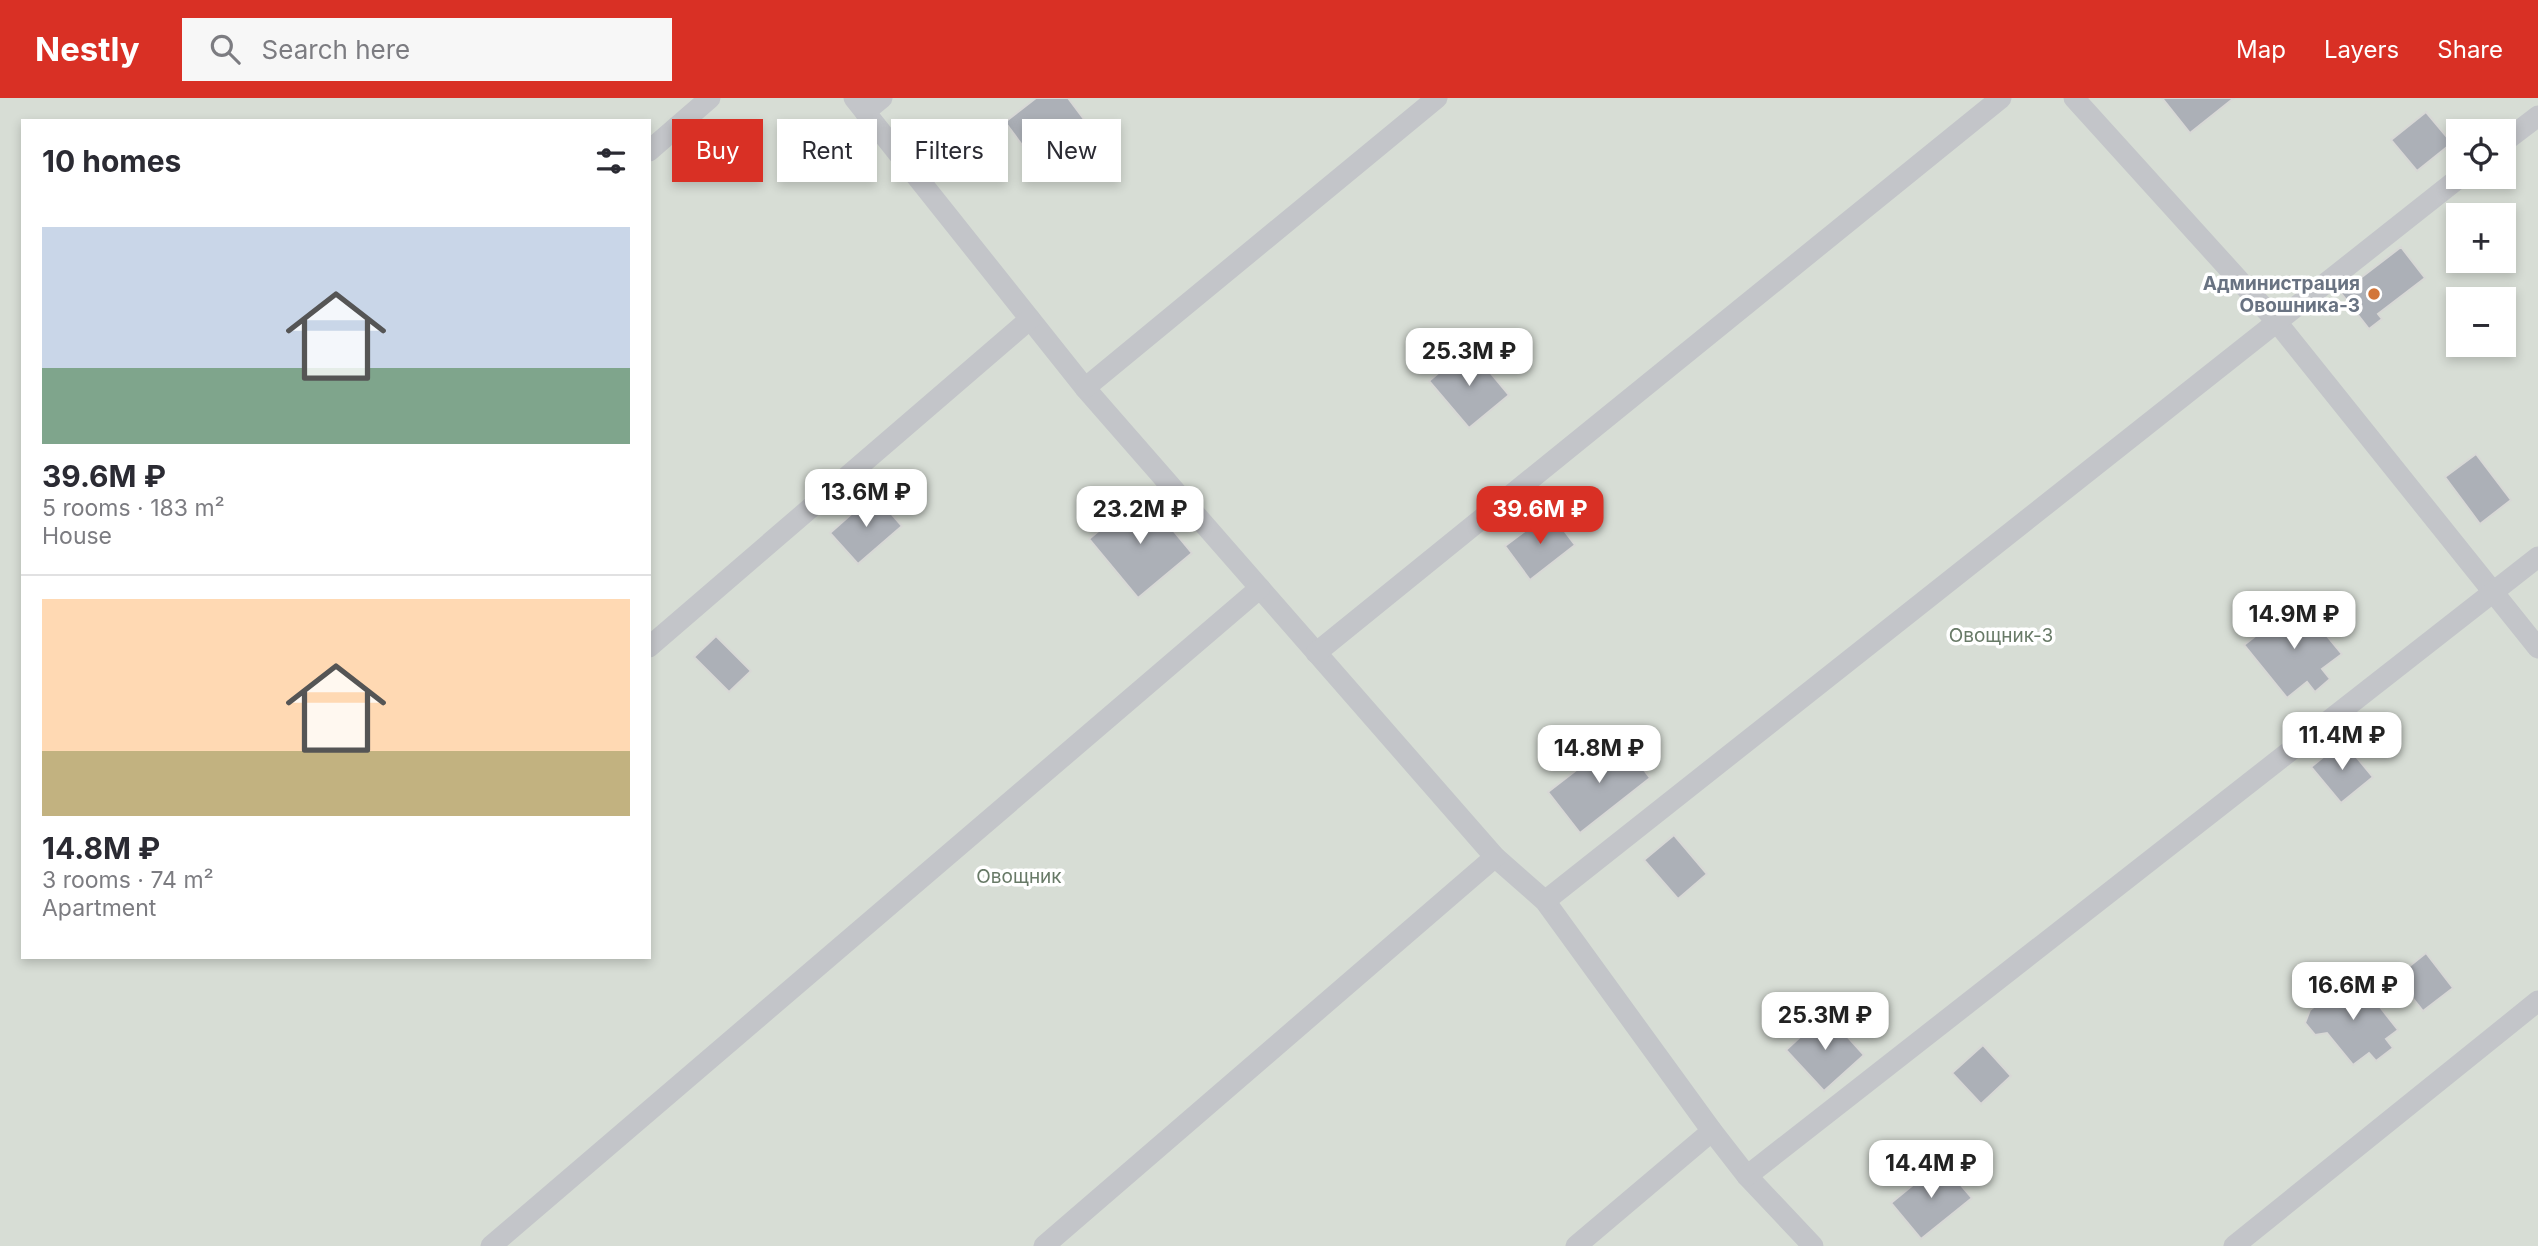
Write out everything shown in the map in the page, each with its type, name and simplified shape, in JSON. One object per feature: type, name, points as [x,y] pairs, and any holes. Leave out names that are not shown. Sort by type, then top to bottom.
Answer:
[{"type":"lane","points":[[651,148],[710,98]]},
{"type":"lane","points":[[882,98],[859,105],[1085,388],[1495,857],[1545,901],[1712,1131],[1747,1176],[1813,1246]]},
{"type":"lane","points":[[1085,388],[1437,98]]},
{"type":"lane","points":[[1316,653],[2001,98]]},
{"type":"lane","points":[[2074,98],[2276,321],[2538,648]]},
{"type":"lane","points":[[2516,133],[2538,116]]},
{"type":"lane","points":[[1545,901],[2446,188]]},
{"type":"lane","points":[[651,645],[1030,319]]},
{"type":"lane","points":[[1747,1176],[2538,557]]},
{"type":"lane","points":[[491,1246],[1260,588]]},
{"type":"lane","points":[[1044,1246],[1495,857]]},
{"type":"lane","points":[[2234,1246],[2538,1001]]},
{"type":"lane","points":[[1576,1246],[1712,1131]]},
{"type":"green space","points":[[0,98],[2538,98],[2538,1246],[0,1246]]},
{"type":"building","points":[[1036,98],[1068,98],[1084,119],[1022,119],[1022,145],[1008,126],[1008,120]]},
{"type":"building","points":[[2162,98],[2234,98],[2190,133]]},
{"type":"building","points":[[2426,112],[2446,136],[2446,148],[2417,171],[2391,140]]},
{"type":"building","points":[[2401,247],[2425,278],[2378,314],[2382,319],[2369,329],[2341,293]]},
{"type":"building","points":[[1469,347],[1509,395],[1469,428],[1429,381]]},
{"type":"building","points":[[2476,454],[2511,500],[2480,524],[2445,477]]},
{"type":"building","points":[[874,494],[902,526],[858,564],[830,533]]},
{"type":"building","points":[[1143,494],[1192,553],[1138,598],[1089,539]]},
{"type":"building","points":[[1550,512],[1575,545],[1530,580],[1505,546]]},
{"type":"building","points":[[2299,602],[2342,654],[2322,669],[2330,679],[2315,692],[2307,682],[2287,698],[2244,645]]},
{"type":"building","points":[[716,636],[751,671],[729,692],[694,657]]},
{"type":"building","points":[[1619,737],[1650,778],[1580,833],[1548,792]]},
{"type":"building","points":[[2343,741],[2373,777],[2341,803],[2311,767]]},
{"type":"building","points":[[1674,835],[1707,874],[1678,899],[1644,860]]},
{"type":"building","points":[[2426,953],[2453,988],[2423,1011],[2396,977]]},
{"type":"building","points":[[2355,975],[2398,1030],[2386,1039],[2393,1048],[2376,1061],[2369,1053],[2353,1065],[2327,1033],[2315,1035],[2305,1023],[2310,1010]]},
{"type":"building","points":[[1826,1013],[1864,1055],[1824,1091],[1786,1050]]},
{"type":"building","points":[[1983,1045],[2011,1076],[1981,1104],[1952,1073]]},
{"type":"building","points":[[1941,1162],[1972,1198],[1921,1239],[1891,1203]]},
{"type":"place","name":"Администрация Овошника-3","points":[[2374,294]]},
{"type":"park label","name":"Овощник-3","points":[[2001,635]]},
{"type":"park label","name":"Овощник","points":[[1019,876]]}]
